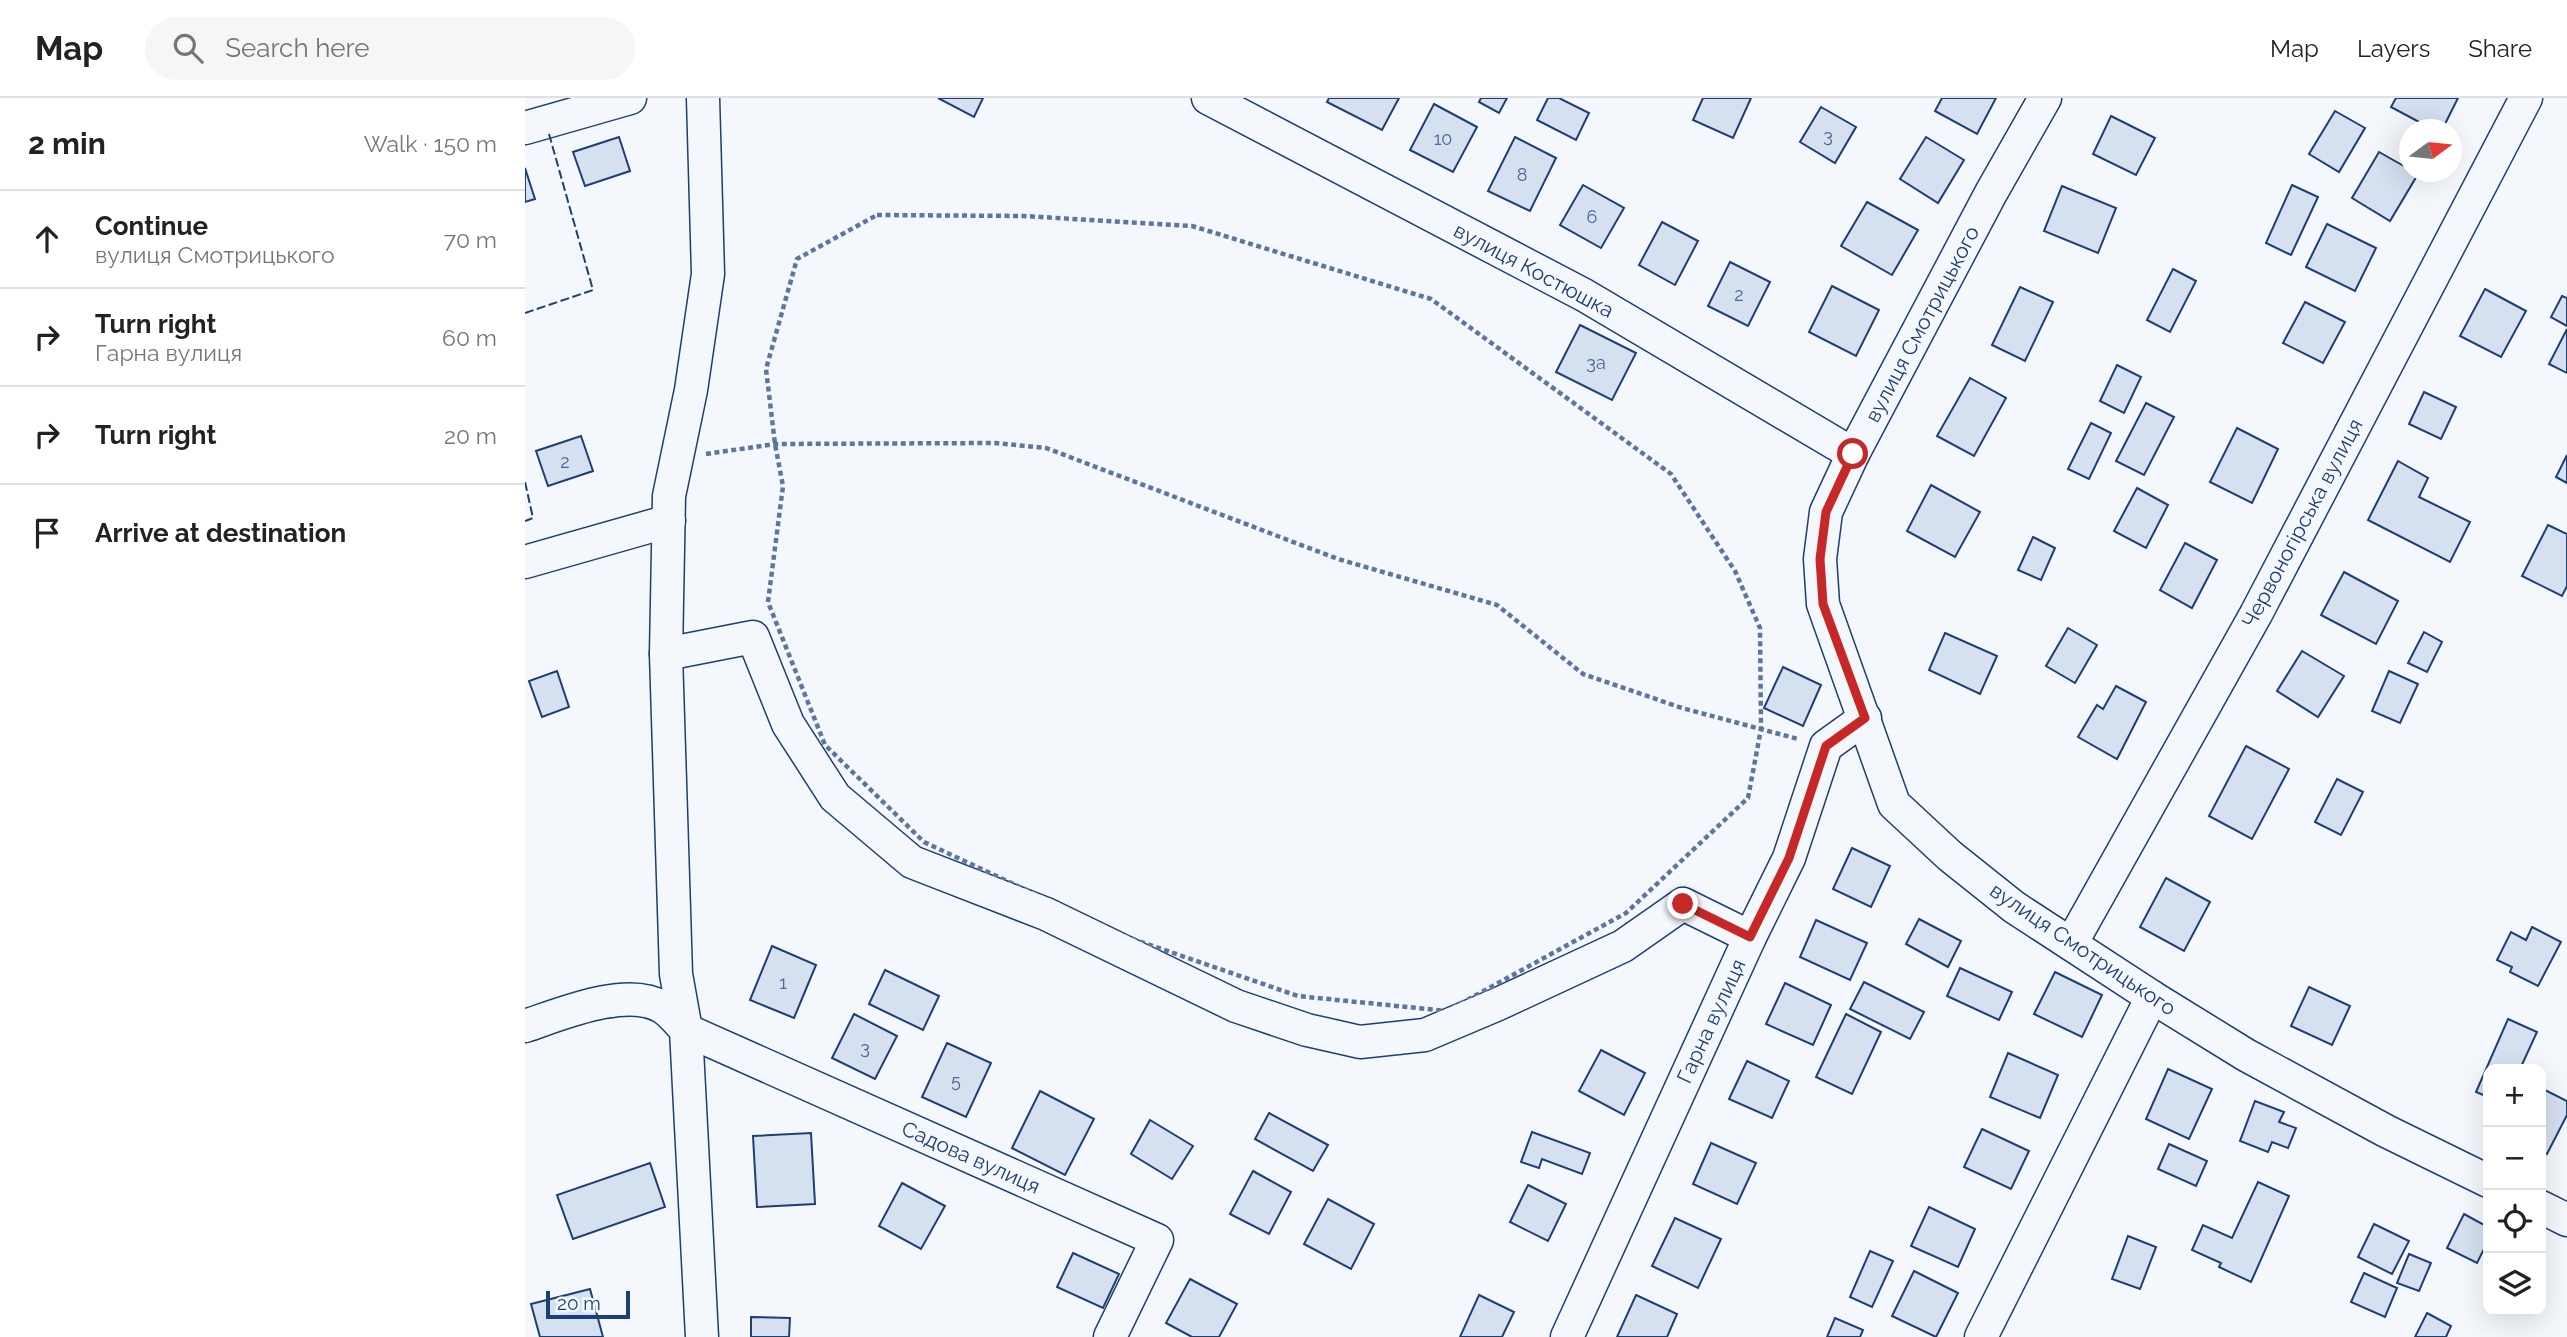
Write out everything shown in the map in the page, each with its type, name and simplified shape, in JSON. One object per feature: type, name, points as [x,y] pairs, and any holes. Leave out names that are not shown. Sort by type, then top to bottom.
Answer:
[{"type":"street","points":[[525,128],[630,98]]},
{"type":"street","points":[[702,1337],[686,1030],[677,974],[666,654],[669,496],[691,390],[708,274],[703,98]]},
{"type":"street","name":"вулиця Костюшка","points":[[1208,98],[1584,295],[1853,454]]},
{"type":"street","name":"вулиця Смотрицького","points":[[2045,98],[1991,193],[1853,454],[1826,512],[1820,559],[1823,604],[1894,804],[1950,856],[2014,907],[2152,997],[2258,1061],[2386,1131],[2483,1179]]},
{"type":"street","name":"Червоногірська вулиця","points":[[2071,944],[2256,614],[2526,98]]},
{"type":"street","points":[[525,562],[669,521]]},
{"type":"street","points":[[666,654],[753,637],[788,724],[835,797],[912,862],[1046,914],[1236,1006],[1307,1030],[1360,1042],[1425,1035],[1623,946],[1683,904],[1750,937]]},
{"type":"street","points":[[1826,746],[1865,718]]},
{"type":"street","name":"Гарна вулиця","points":[[1567,1337],[1750,937],[1789,858],[1826,746]]},
{"type":"street","points":[[1981,1337],[2152,997]]},
{"type":"street","points":[[525,1026],[570,1011],[630,998],[662,1007],[686,1030]]},
{"type":"street","name":"Садова вулиця","points":[[686,1030],[1157,1240],[1110,1337]]},
{"type":"street","points":[[2546,1210],[2567,1220]]},
{"type":"path","points":[[877,215],[1024,216],[1192,226],[1431,299],[1671,474],[1735,571],[1761,628],[1761,729],[1748,798],[1626,913],[1447,1011],[1298,996],[1124,936],[924,842],[825,744],[768,602],[783,486],[775,444],[766,369],[797,259],[877,215]]},
{"type":"path","points":[[677,458],[775,444],[995,443],[1046,448],[1338,559],[1497,605],[1583,674],[1682,708],[1826,746]]},
{"type":"building","points":[[938,98],[983,98],[974,117]]},
{"type":"building","points":[[1329,98],[1399,98],[1382,130],[1327,102]]},
{"type":"building","points":[[1481,98],[1507,98],[1499,113],[1479,102]]},
{"type":"building","points":[[1548,98],[1559,98],[1589,113],[1576,140],[1537,120]]},
{"type":"building","points":[[1703,98],[1751,98],[1733,138],[1693,120]]},
{"type":"building","points":[[1942,98],[1996,98],[1977,134],[1935,111]]},
{"type":"building","points":[[2396,98],[2458,98],[2448,119],[2413,119],[2391,107]]},
{"type":"building","points":[[1434,104],[1477,127],[1453,172],[1410,150]]},
{"type":"building","points":[[1821,107],[1856,127],[1835,163],[1800,142]]},
{"type":"building","points":[[2335,111],[2365,128],[2339,172],[2309,154]]},
{"type":"building","points":[[2111,116],[2155,138],[2136,175],[2093,154]]},
{"type":"building","points":[[619,137],[630,171],[585,186],[573,152]]},
{"type":"building","points":[[1515,137],[1556,158],[1530,211],[1488,191]]},
{"type":"building","points":[[1926,137],[1964,160],[1938,203],[1900,179]]},
{"type":"building","points":[[2379,152],[2399,163],[2399,182],[2413,182],[2390,221],[2352,198]]},
{"type":"building","points":[[525,168],[535,199],[525,202]]},
{"type":"building","points":[[1583,185],[1624,208],[1601,248],[1560,225]]},
{"type":"building","points":[[2292,185],[2318,197],[2291,255],[2266,243]]},
{"type":"building","points":[[2062,186],[2116,208],[2098,253],[2044,231]]},
{"type":"building","points":[[1867,202],[1918,230],[1892,275],[1841,246]]},
{"type":"building","points":[[1662,222],[1698,241],[1675,285],[1639,265]]},
{"type":"building","points":[[2327,224],[2376,248],[2355,291],[2306,267]]},
{"type":"building","points":[[1730,262],[1770,282],[1748,326],[1708,306]]},
{"type":"building","points":[[2173,269],[2196,281],[2170,332],[2147,320]]},
{"type":"building","points":[[1832,286],[1879,310],[1856,356],[1809,332]]},
{"type":"building","points":[[2020,287],[2053,302],[2025,361],[1992,345]]},
{"type":"building","points":[[2485,289],[2526,311],[2501,357],[2460,336]]},
{"type":"building","points":[[2562,296],[2567,298],[2567,326],[2551,317]]},
{"type":"building","points":[[2305,302],[2345,322],[2323,363],[2283,343]]},
{"type":"building","points":[[1580,325],[1636,353],[1612,400],[1556,372]]},
{"type":"building","points":[[2567,329],[2567,373],[2549,364]]},
{"type":"building","points":[[2117,365],[2141,377],[2124,413],[2100,401]]},
{"type":"building","points":[[1970,378],[2006,398],[1974,456],[1937,436]]},
{"type":"building","points":[[2424,392],[2456,407],[2441,439],[2409,424]]},
{"type":"building","points":[[2146,403],[2174,417],[2144,475],[2116,461]]},
{"type":"building","points":[[2091,423],[2111,433],[2089,479],[2068,469]]},
{"type":"building","points":[[2237,428],[2278,449],[2252,503],[2210,482]]},
{"type":"building","points":[[581,436],[593,471],[548,486],[536,451]]},
{"type":"building","points":[[2567,455],[2567,483],[2556,477]]},
{"type":"building","points":[[2398,461],[2428,478],[2419,497],[2470,522],[2450,562],[2368,520]]},
{"type":"building","points":[[1931,485],[1980,512],[1955,557],[1907,531]]},
{"type":"building","points":[[2137,488],[2168,505],[2146,548],[2114,531]]},
{"type":"building","points":[[2548,525],[2567,534],[2567,586],[2562,596],[2522,576]]},
{"type":"building","points":[[2033,537],[2055,548],[2041,580],[2018,570]]},
{"type":"building","points":[[2185,543],[2217,560],[2192,608],[2160,590]]},
{"type":"building","points":[[2344,572],[2398,601],[2376,644],[2321,615]]},
{"type":"building","points":[[2068,628],[2097,645],[2075,683],[2046,666]]},
{"type":"building","points":[[2424,632],[2442,642],[2427,672],[2408,663]]},
{"type":"building","points":[[1945,633],[1997,656],[1980,694],[1929,670]]},
{"type":"building","points":[[2302,651],[2344,676],[2318,717],[2277,691]]},
{"type":"building","points":[[1783,667],[1821,685],[1803,726],[1764,708]]},
{"type":"building","points":[[557,671],[569,707],[542,717],[529,681]]},
{"type":"building","points":[[2389,671],[2418,684],[2400,723],[2372,711]]},
{"type":"building","points":[[2116,686],[2146,702],[2117,759],[2078,737],[2097,705],[2103,709]]},
{"type":"building","points":[[2246,746],[2289,769],[2252,839],[2209,816]]},
{"type":"building","points":[[2337,779],[2363,792],[2341,835],[2315,822]]},
{"type":"building","points":[[1852,848],[1890,866],[1871,907],[1833,889]]},
{"type":"building","points":[[2166,878],[2210,902],[2184,951],[2140,927]]},
{"type":"building","points":[[1919,919],[1961,941],[1948,967],[1906,944]]},
{"type":"building","points":[[1816,920],[1867,943],[1850,980],[1800,957]]},
{"type":"building","points":[[2532,927],[2561,942],[2538,986],[2510,972],[2512,967],[2497,960],[2511,932],[2526,940]]},
{"type":"building","points":[[772,946],[816,965],[794,1018],[750,1000]]},
{"type":"building","points":[[1960,968],[2012,992],[1999,1020],[1947,996]]},
{"type":"building","points":[[885,970],[939,996],[923,1030],[869,1004]]},
{"type":"building","points":[[2055,972],[2102,995],[2082,1037],[2034,1014]]},
{"type":"building","points":[[1864,982],[1924,1012],[1910,1039],[1850,1009]]},
{"type":"building","points":[[1785,983],[1831,1005],[1813,1045],[1766,1024]]},
{"type":"building","points":[[2309,987],[2350,1006],[2332,1045],[2291,1026]]},
{"type":"building","points":[[854,1014],[897,1036],[875,1079],[832,1058]]},
{"type":"building","points":[[1846,1014],[1881,1032],[1852,1094],[1816,1077]]},
{"type":"building","points":[[2508,1019],[2537,1032],[2522,1064],[2488,1064]]},
{"type":"building","points":[[947,1043],[991,1063],[966,1117],[922,1097]]},
{"type":"building","points":[[1601,1050],[1645,1073],[1624,1115],[1579,1091]]},
{"type":"building","points":[[2008,1053],[2058,1075],[2040,1118],[1990,1097]]},
{"type":"building","points":[[1747,1061],[1789,1081],[1772,1118],[1729,1099]]},
{"type":"building","points":[[2168,1069],[2212,1089],[2189,1139],[2146,1119]]},
{"type":"building","points":[[2483,1076],[2483,1095],[2476,1092]]},
{"type":"building","points":[[2546,1090],[2567,1101],[2567,1115],[2547,1154]]},
{"type":"building","points":[[1040,1091],[1094,1119],[1065,1175],[1012,1148]]},
{"type":"building","points":[[2255,1101],[2284,1112],[2279,1122],[2296,1128],[2288,1148],[2272,1142],[2268,1152],[2240,1141]]},
{"type":"building","points":[[1269,1113],[1328,1145],[1313,1171],[1255,1139]]},
{"type":"building","points":[[1150,1120],[1193,1146],[1172,1179],[1131,1154]]},
{"type":"building","points":[[1982,1129],[2029,1151],[2011,1189],[1964,1167]]},
{"type":"building","points":[[1532,1132],[1590,1153],[1582,1174],[1542,1159],[1539,1168],[1521,1162]]},
{"type":"building","points":[[811,1133],[815,1204],[757,1207],[753,1136]]},
{"type":"building","points":[[1711,1143],[1756,1163],[1737,1204],[1693,1184]]},
{"type":"building","points":[[2169,1144],[2207,1161],[2196,1186],[2158,1169]]},
{"type":"building","points":[[650,1163],[665,1207],[573,1239],[557,1195]]},
{"type":"building","points":[[1253,1171],[1291,1192],[1269,1234],[1230,1214]]},
{"type":"building","points":[[2258,1182],[2289,1196],[2251,1282],[2219,1267],[2221,1263],[2192,1250],[2203,1225],[2232,1238]]},
{"type":"building","points":[[902,1183],[945,1206],[921,1249],[879,1226]]},
{"type":"building","points":[[1528,1185],[1566,1204],[1548,1241],[1510,1222]]},
{"type":"building","points":[[1328,1199],[1374,1224],[1351,1269],[1304,1244]]},
{"type":"building","points":[[1929,1207],[1975,1229],[1958,1267],[1911,1246]]},
{"type":"building","points":[[2464,1214],[2483,1224],[2483,1251],[2477,1263],[2447,1248]]},
{"type":"building","points":[[1675,1218],[1721,1239],[1698,1288],[1652,1266]]},
{"type":"building","points":[[2374,1224],[2409,1241],[2392,1274],[2358,1257]]},
{"type":"building","points":[[2128,1236],[2156,1247],[2140,1289],[2112,1279]]},
{"type":"building","points":[[1870,1251],[1893,1261],[1872,1307],[1850,1297]]},
{"type":"building","points":[[1073,1253],[1119,1274],[1103,1308],[1057,1287]]},
{"type":"building","points":[[2409,1254],[2431,1263],[2419,1291],[2397,1283]]},
{"type":"building","points":[[1914,1271],[1958,1293],[1936,1337],[1892,1316]]},
{"type":"building","points":[[2364,1273],[2397,1288],[2385,1317],[2351,1302]]},
{"type":"building","points":[[1190,1279],[1237,1304],[1219,1337],[1192,1337],[1166,1323]]},
{"type":"building","points":[[590,1289],[603,1337],[540,1337],[531,1304]]},
{"type":"building","points":[[1479,1295],[1514,1312],[1502,1337],[1460,1337]]},
{"type":"building","points":[[1636,1295],[1677,1314],[1667,1337],[1617,1337]]},
{"type":"building","points":[[2427,1313],[2451,1326],[2446,1337],[2415,1337]]},
{"type":"building","points":[[751,1317],[790,1318],[789,1337],[751,1337]]},
{"type":"building","points":[[1835,1318],[1863,1330],[1860,1337],[1827,1337]]},
{"type":"fence","points":[[525,313],[593,290],[549,134]]},
{"type":"fence","points":[[525,482],[533,518],[525,521]]},
{"type":"route","points":[[1683,904],[1750,937],[1789,858],[1826,746],[1865,718],[1823,604],[1820,559],[1826,512],[1853,454]]}]
